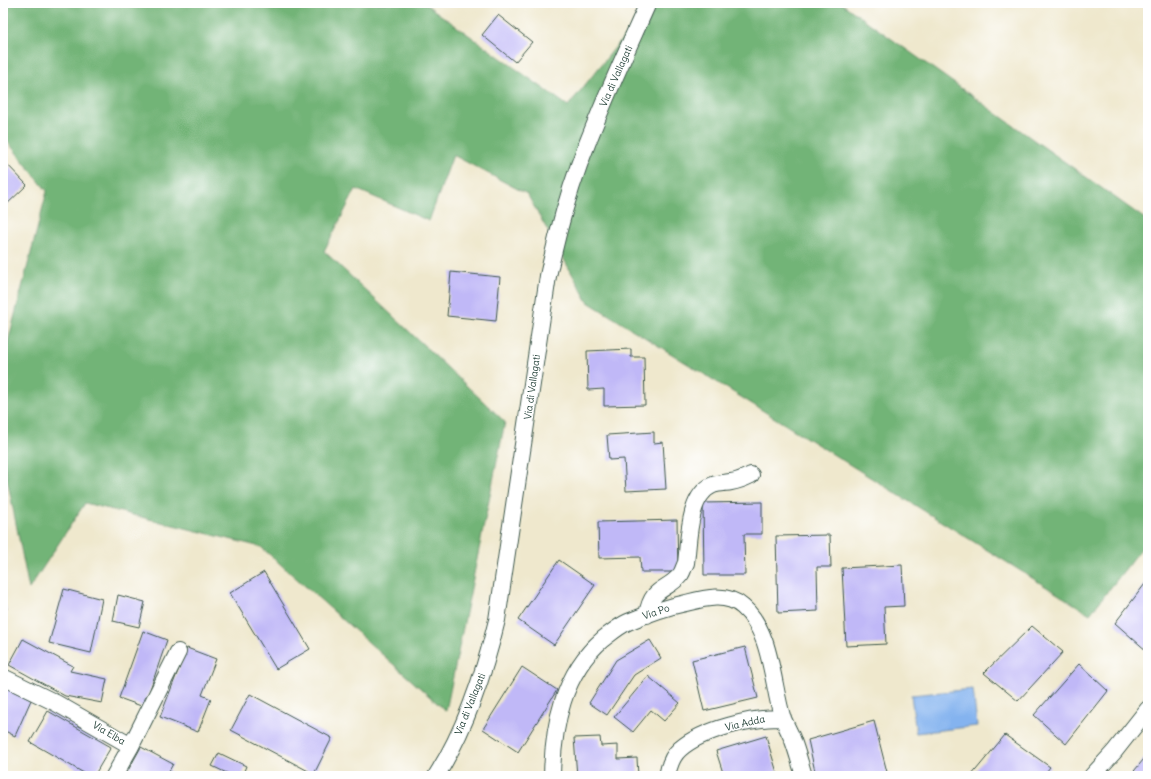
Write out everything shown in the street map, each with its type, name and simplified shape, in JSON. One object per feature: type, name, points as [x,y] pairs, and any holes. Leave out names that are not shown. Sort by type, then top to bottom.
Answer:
[{"type":"street","name":"Via di Vallagati","points":[[436,776],[444,763],[476,694],[487,660],[497,620],[548,276],[561,222],[579,166],[601,109],[648,3]]},
{"type":"street","points":[[648,615],[654,595],[676,579],[683,570],[686,563],[693,510],[701,493],[712,485],[737,481],[751,475]]},
{"type":"street","name":"Via Po","points":[[552,776],[554,740],[559,714],[570,682],[581,662],[598,644],[627,622],[665,608],[712,598],[728,598],[743,606],[755,620],[762,632],[783,718]]},
{"type":"street","points":[[131,746],[178,652]]},
{"type":"street","name":"Via Elba","points":[[3,677],[56,703],[131,746],[114,776]]},
{"type":"street","points":[[1092,776],[1114,752],[1148,709]]},
{"type":"street","name":"Via Adda","points":[[667,776],[669,766],[680,749],[709,732],[742,722],[771,717],[783,718]]},
{"type":"street","points":[[783,718],[795,746],[804,776]]},
{"type":"green space","points":[[3,3],[424,3],[568,106],[651,3],[841,3],[1148,221],[1148,540],[1090,614],[588,302],[527,194],[453,155],[429,221],[356,189],[324,251],[505,422],[446,711],[261,547],[85,503],[29,589],[3,458],[3,361],[47,191],[3,136]]},
{"type":"water","points":[[973,689],[977,726],[916,733],[911,695]]},
{"type":"building","points":[[498,15],[532,42],[515,62],[482,35]]},
{"type":"building","points":[[3,160],[27,185],[4,207],[3,206]]},
{"type":"building","points":[[451,272],[500,277],[496,321],[447,316]]},
{"type":"building","points":[[631,349],[631,357],[644,357],[645,405],[604,406],[604,389],[588,390],[587,351]]},
{"type":"building","points":[[654,432],[654,443],[663,442],[666,489],[626,491],[624,459],[609,460],[607,435]]},
{"type":"building","points":[[762,502],[762,534],[744,534],[745,575],[704,575],[703,503]]},
{"type":"building","points":[[677,520],[678,572],[641,572],[640,557],[599,558],[598,522]]},
{"type":"building","points":[[830,535],[831,567],[817,567],[818,611],[778,613],[776,536]]},
{"type":"building","points":[[559,560],[595,585],[554,645],[518,620]]},
{"type":"building","points":[[902,565],[904,606],[884,607],[886,644],[846,646],[842,568]]},
{"type":"building","points":[[264,572],[310,649],[276,669],[230,593]]},
{"type":"building","points":[[1148,580],[1148,652],[1115,623]]},
{"type":"building","points":[[64,589],[102,599],[91,653],[49,643]]},
{"type":"building","points":[[118,595],[145,602],[139,627],[113,621]]},
{"type":"building","points":[[3,606],[7,608],[3,619]]},
{"type":"building","points":[[1032,626],[1063,652],[1018,701],[984,673]]},
{"type":"building","points":[[143,631],[167,640],[144,707],[119,698]]},
{"type":"building","points":[[23,639],[73,666],[70,671],[107,679],[102,703],[65,696],[9,665]]},
{"type":"building","points":[[650,640],[661,658],[634,675],[607,715],[589,703],[616,660]]},
{"type":"building","points":[[745,647],[758,698],[704,711],[692,660]]},
{"type":"building","points":[[187,648],[216,659],[202,695],[211,699],[198,732],[160,717]]},
{"type":"building","points":[[1079,664],[1108,691],[1066,744],[1034,715]]},
{"type":"building","points":[[522,667],[557,690],[518,752],[483,729]]},
{"type":"building","points":[[648,676],[680,703],[664,721],[651,710],[633,732],[614,717]]},
{"type":"building","points":[[5,687],[31,700],[15,736],[3,730],[3,692]]},
{"type":"building","points":[[250,694],[332,738],[314,774],[231,730]]},
{"type":"building","points":[[48,711],[111,747],[94,776],[89,776],[30,742]]},
{"type":"building","points":[[874,721],[888,776],[816,776],[808,740]]},
{"type":"building","points":[[1005,735],[1050,767],[1043,776],[971,776]]},
{"type":"building","points":[[766,736],[778,776],[724,776],[716,751]]},
{"type":"building","points":[[600,737],[601,746],[618,745],[618,759],[637,758],[638,776],[577,776],[574,738]]},
{"type":"building","points":[[141,747],[173,764],[169,771],[179,776],[125,776]]},
{"type":"building","points":[[219,753],[246,766],[242,776],[233,776],[212,766]]},
{"type":"building","points":[[1148,754],[1148,776],[1130,776]]}]
